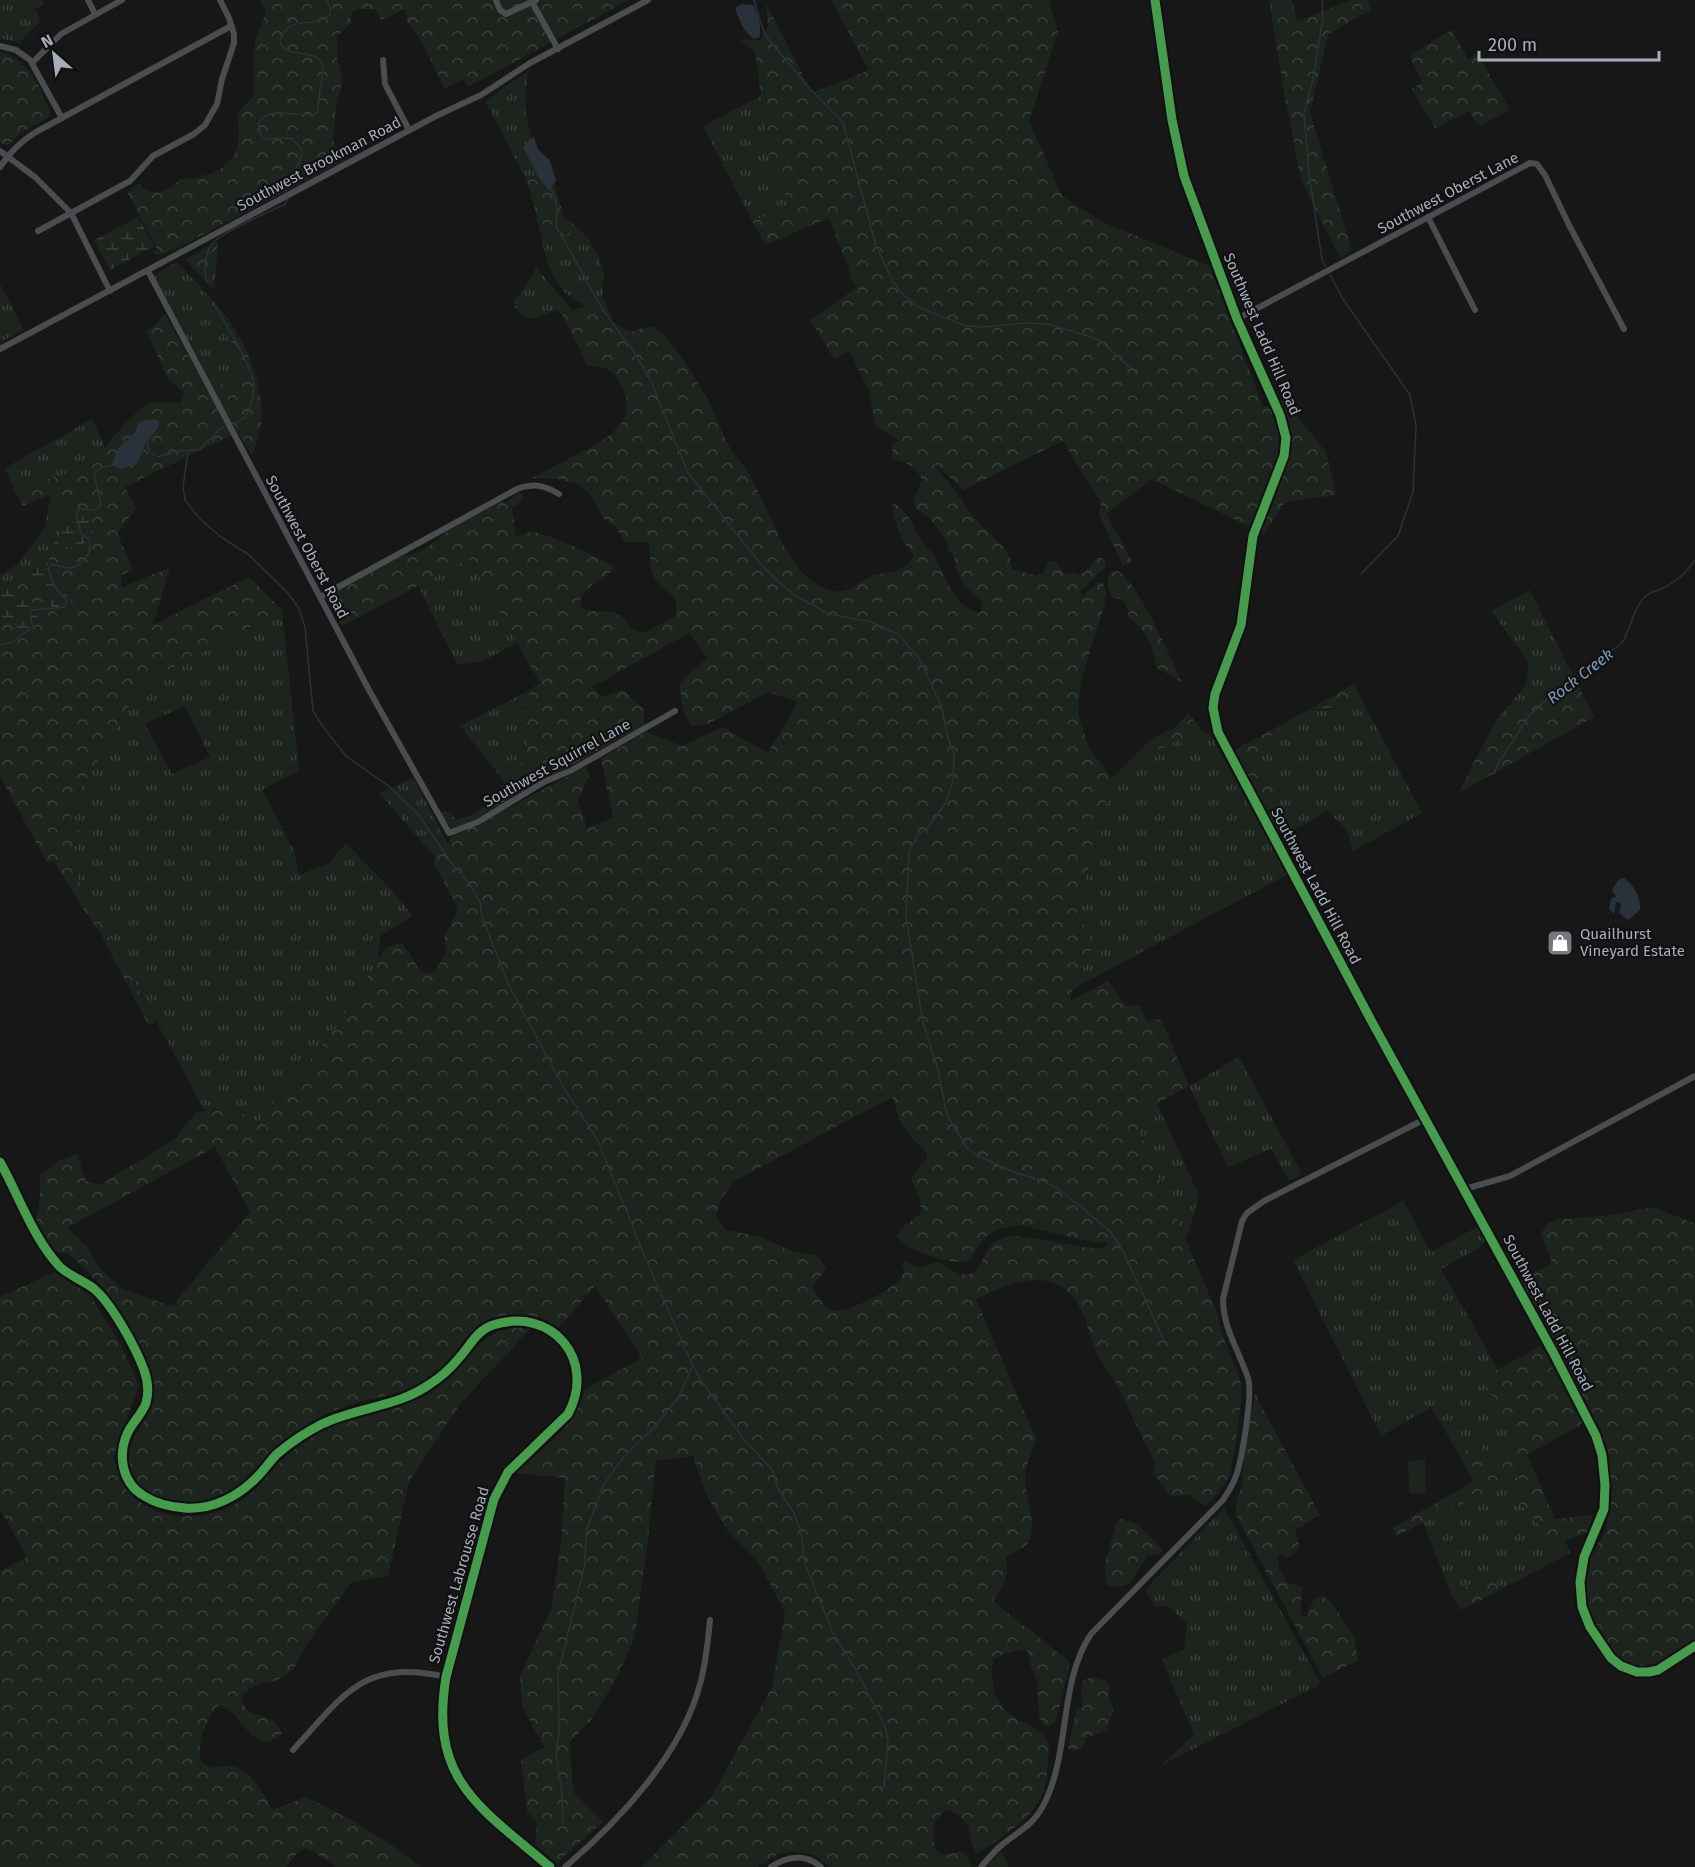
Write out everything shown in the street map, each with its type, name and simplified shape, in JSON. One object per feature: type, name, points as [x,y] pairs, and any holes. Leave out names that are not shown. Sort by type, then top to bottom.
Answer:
[{"type":"street","points":[[88,0],[95,14]]},
{"type":"street","points":[[32,63],[61,34],[122,0]]},
{"type":"street","points":[[38,231],[130,182],[153,156],[194,134],[205,125],[217,105],[222,79],[233,51],[234,34],[220,0]]},
{"type":"street","points":[[496,0],[500,10],[507,14],[534,1],[558,49]]},
{"type":"street","name":"Southwest Brookman Road","points":[[0,349],[409,130],[482,94],[530,63],[648,0]]},
{"type":"street","name":"Southwest Ladd Hill Road","points":[[1155,0],[1172,120],[1184,176],[1237,319],[1282,419],[1285,432],[1286,445],[1281,464],[1253,536],[1242,618],[1236,640],[1217,685],[1214,704],[1215,721],[1231,760],[1574,1391],[1600,1446],[1605,1485],[1604,1509],[1584,1557],[1580,1582],[1582,1607],[1590,1627],[1611,1658],[1621,1666],[1637,1672],[1658,1670],[1695,1646]]},
{"type":"street","points":[[0,166],[24,139],[231,26]]},
{"type":"street","points":[[0,46],[24,55],[32,63],[62,118]]},
{"type":"street","points":[[383,60],[385,84],[409,130]]},
{"type":"street","points":[[0,151],[35,177],[70,213],[110,291]]},
{"type":"street","name":"Southwest Oberst Lane","points":[[1237,319],[1530,163],[1537,164],[1545,175],[1624,329]]},
{"type":"street","points":[[1428,217],[1475,310]]},
{"type":"street","name":"Southwest Oberst Road","points":[[148,271],[320,597],[449,833]]},
{"type":"street","points":[[320,597],[518,489],[541,485],[559,494]]},
{"type":"street","name":"Southwest Squirrel Lane","points":[[449,833],[478,822],[544,782],[572,770],[675,711]]},
{"type":"street","points":[[1465,1189],[1510,1176],[1695,1076]]},
{"type":"street","points":[[981,1867],[1003,1844],[1033,1821],[1045,1804],[1058,1761],[1077,1663],[1087,1641],[1232,1488],[1237,1473],[1250,1386],[1231,1340],[1223,1312],[1223,1299],[1242,1221],[1247,1213],[1264,1201],[1426,1118]]},
{"type":"street","name":"Southwest Labrousse Road","points":[[0,1162],[43,1244],[61,1268],[94,1289],[113,1310],[143,1369],[147,1383],[145,1405],[129,1431],[123,1447],[122,1466],[137,1492],[159,1504],[196,1509],[212,1506],[231,1497],[246,1488],[276,1455],[319,1425],[357,1410],[403,1399],[430,1384],[460,1358],[480,1332],[490,1326],[523,1320],[542,1324],[566,1344],[578,1372],[574,1402],[568,1414],[508,1472],[494,1499],[446,1677],[441,1704],[441,1724],[450,1761],[459,1780],[480,1807],[550,1867]]},
{"type":"street","points":[[565,1867],[620,1816],[653,1775],[672,1744],[688,1715],[700,1686],[710,1620]]},
{"type":"street","points":[[293,1749],[341,1698],[372,1677],[398,1671],[446,1677]]},
{"type":"street","points":[[771,1867],[788,1858],[801,1857],[812,1860],[821,1867]]},
{"type":"green space","points":[[0,0],[42,0],[44,4],[35,9],[41,21],[20,43],[0,38]]},
{"type":"green space","points":[[260,0],[629,0],[468,87],[463,79],[445,89],[423,44],[406,20],[408,18],[404,9],[381,20],[375,9],[358,9],[351,14],[350,19],[353,22],[337,36],[337,58],[343,81],[336,106],[333,141],[343,161],[170,252],[155,255],[153,252],[157,249],[127,192],[140,183],[149,191],[160,192],[171,187],[180,179],[199,177],[216,171],[231,160],[238,142],[239,114],[254,97],[253,57],[256,38],[266,12]]},
{"type":"green space","points":[[831,0],[1049,0],[1058,32],[1029,121],[1062,196],[1102,222],[1210,266],[1263,407],[1284,400],[1326,452],[1336,495],[1285,502],[1264,534],[1152,479],[1106,514],[1133,562],[1123,566],[1099,515],[1101,503],[1063,441],[963,490],[934,464],[963,501],[968,511],[1004,548],[1010,558],[1012,569],[1037,576],[1043,573],[1049,562],[1055,561],[1066,575],[1073,573],[1078,575],[1084,573],[1096,558],[1102,558],[1106,562],[1106,567],[1078,593],[1083,596],[1097,583],[1102,582],[1106,591],[1105,604],[1081,680],[1078,713],[1089,748],[1112,778],[1076,917],[1087,929],[1091,943],[1091,955],[1075,979],[1070,1001],[1108,981],[1126,1006],[1139,1005],[1147,1021],[1155,1018],[1162,1021],[1189,1086],[1133,1116],[1217,1313],[1221,1331],[1241,1384],[1240,1415],[1233,1459],[1227,1480],[1206,1506],[1189,1495],[1170,1496],[1153,1473],[1155,1462],[1120,1391],[1096,1351],[1082,1312],[1072,1296],[1061,1286],[1048,1281],[1035,1280],[1005,1286],[976,1299],[1036,1439],[1025,1475],[1032,1524],[1029,1541],[1025,1546],[1006,1557],[1005,1580],[993,1601],[1070,1662],[1057,1717],[1053,1724],[1046,1727],[1039,1715],[1037,1681],[1027,1651],[1010,1652],[994,1659],[993,1684],[1002,1706],[1015,1718],[1039,1731],[1049,1743],[1047,1776],[1041,1798],[1027,1817],[978,1853],[975,1851],[968,1826],[961,1817],[946,1810],[936,1819],[933,1838],[938,1852],[946,1855],[961,1851],[968,1857],[971,1867],[830,1867],[814,1855],[794,1851],[778,1854],[757,1867],[642,1867],[711,1797],[772,1687],[785,1612],[758,1562],[727,1530],[706,1494],[693,1456],[656,1461],[635,1636],[618,1676],[591,1720],[570,1742],[573,1792],[603,1822],[557,1863],[535,1844],[537,1823],[527,1811],[521,1760],[544,1747],[522,1706],[520,1676],[551,1609],[561,1544],[565,1478],[516,1473],[566,1426],[580,1404],[584,1390],[642,1358],[595,1286],[559,1327],[537,1317],[525,1315],[514,1314],[491,1319],[471,1333],[446,1363],[429,1377],[405,1390],[347,1406],[313,1421],[279,1445],[236,1488],[218,1497],[199,1502],[168,1500],[157,1497],[143,1488],[133,1474],[130,1464],[130,1447],[151,1406],[153,1386],[151,1371],[126,1322],[106,1292],[67,1253],[53,1253],[36,1223],[40,1198],[40,1175],[61,1160],[77,1154],[86,1181],[99,1185],[174,1140],[196,1112],[228,1108],[238,1110],[258,1124],[340,1023],[385,948],[401,943],[422,973],[431,972],[437,967],[446,953],[444,938],[456,915],[457,907],[434,863],[436,842],[427,822],[429,817],[433,815],[448,845],[452,835],[482,822],[587,766],[589,776],[578,800],[587,828],[613,818],[601,759],[646,732],[682,746],[723,727],[768,753],[798,702],[769,692],[707,724],[691,726],[684,713],[679,684],[707,658],[689,633],[592,687],[603,697],[623,689],[644,709],[645,725],[518,794],[479,819],[452,829],[439,812],[446,811],[458,820],[476,813],[492,800],[524,760],[528,740],[525,715],[531,698],[528,691],[540,683],[469,559],[342,626],[325,596],[403,555],[411,555],[425,549],[449,530],[501,502],[507,502],[518,492],[523,496],[523,500],[512,508],[516,536],[530,532],[547,536],[615,566],[584,593],[580,604],[585,610],[613,612],[624,619],[631,629],[644,633],[675,617],[676,608],[673,597],[657,582],[652,573],[648,542],[625,542],[616,527],[605,520],[591,496],[579,484],[558,479],[532,478],[606,438],[622,421],[626,411],[627,399],[616,376],[608,370],[588,366],[562,314],[587,306],[631,332],[652,327],[665,335],[706,396],[729,446],[758,490],[782,542],[804,574],[818,585],[833,591],[843,591],[870,577],[898,570],[909,563],[914,556],[898,530],[892,505],[894,504],[899,506],[909,518],[921,540],[939,564],[956,597],[962,604],[979,613],[983,607],[981,601],[962,582],[954,556],[948,550],[940,531],[917,509],[913,501],[922,480],[910,465],[893,459],[892,445],[898,440],[876,426],[868,388],[849,351],[834,359],[810,320],[856,288],[829,218],[766,245],[752,221],[790,206],[770,161],[755,52],[739,39],[760,40],[768,26],[766,3],[812,93],[869,70]],"holes":[[[892,1097],[905,1129],[928,1155],[911,1179],[922,1211],[899,1232],[897,1236],[901,1241],[930,1256],[962,1262],[969,1260],[983,1240],[992,1233],[1002,1228],[1019,1225],[1097,1243],[1106,1243],[1107,1246],[1089,1248],[1031,1238],[1007,1237],[991,1246],[980,1266],[969,1274],[958,1273],[941,1263],[918,1267],[905,1261],[902,1265],[905,1270],[903,1275],[892,1286],[856,1306],[833,1311],[824,1304],[812,1286],[826,1268],[820,1258],[792,1251],[761,1237],[726,1230],[715,1216],[722,1198],[733,1182]],[[215,1147],[250,1212],[172,1306],[122,1289],[99,1267],[87,1246],[67,1228]]]},
{"type":"green space","points":[[1269,0],[1292,0],[1297,21],[1352,0],[1368,0],[1371,10],[1328,34],[1310,113],[1352,250],[1340,258],[1301,180]]},
{"type":"green space","points":[[1452,30],[1468,59],[1477,54],[1510,110],[1479,126],[1469,111],[1435,128],[1412,89],[1422,83],[1410,55]]},
{"type":"green space","points":[[0,52],[10,55],[26,68],[38,85],[51,113],[49,117],[22,132],[7,146],[0,142]]},
{"type":"green space","points":[[528,71],[526,105],[527,121],[532,138],[523,147],[539,179],[526,179],[485,101]]},
{"type":"green space","points":[[761,96],[770,161],[790,206],[752,221],[703,126]]},
{"type":"green space","points":[[526,179],[553,180],[564,217],[575,225],[568,235],[546,228],[536,213]]},
{"type":"green space","points":[[536,213],[546,228],[567,235],[575,225],[588,239],[599,257],[604,276],[602,294],[613,321],[573,299],[560,287],[546,257]]},
{"type":"green space","points":[[138,217],[154,246],[110,270],[94,240]]},
{"type":"green space","points":[[218,241],[214,291],[185,259]]},
{"type":"green space","points":[[177,262],[205,292],[236,352],[241,377],[211,388],[153,276]]},
{"type":"green space","points":[[536,267],[572,310],[562,314],[556,310],[532,318],[521,315],[513,302],[530,280]]},
{"type":"green space","points":[[0,284],[24,330],[0,342]]},
{"type":"green space","points":[[205,292],[239,336],[254,370],[259,388],[261,425],[252,456],[211,388],[241,376],[236,352]]},
{"type":"green space","points":[[165,314],[232,435],[125,487],[136,509],[117,533],[133,569],[121,576],[121,588],[170,567],[153,625],[249,577],[282,610],[142,684],[68,811],[84,840],[64,853],[156,1022],[149,1026],[100,933],[53,860],[47,863],[0,776],[0,618],[3,617],[30,636],[38,617],[14,583],[30,572],[59,618],[47,580],[49,556],[88,518],[61,514],[54,493],[23,506],[14,490],[89,466],[126,422],[149,402],[181,403],[184,392],[167,377],[147,332]]},
{"type":"green space","points":[[92,419],[105,447],[89,466],[14,490],[5,468]]},
{"type":"green space","points":[[54,492],[62,523],[58,541],[35,567],[0,596],[0,575],[18,564],[45,527],[51,493]]},
{"type":"green space","points":[[61,514],[88,517],[95,539],[49,556],[47,580],[72,600],[60,619],[30,572],[61,535]]},
{"type":"green space","points":[[469,559],[517,643],[483,661],[458,665],[418,586]]},
{"type":"green space","points":[[1118,571],[1127,579],[1145,606],[1182,682],[1157,668],[1148,640],[1129,618],[1126,604],[1112,597],[1108,577]]},
{"type":"green space","points":[[14,583],[38,617],[29,637],[3,617],[0,618],[0,596]]},
{"type":"green space","points":[[1530,590],[1574,678],[1536,697],[1519,709],[1494,744],[1477,756],[1498,718],[1526,685],[1529,663],[1491,611]]},
{"type":"green space","points":[[282,610],[299,771],[262,790],[294,851],[299,875],[328,864],[346,843],[388,886],[413,916],[381,935],[379,958],[340,1023],[257,1124],[228,1108],[205,1111],[64,852],[84,840],[68,811],[142,684]],"holes":[[[185,706],[210,757],[172,774],[145,724]]]},
{"type":"green space","points":[[1574,678],[1594,717],[1459,793],[1477,756],[1494,744],[1519,709],[1536,697]]},
{"type":"green space","points":[[1354,684],[1360,696],[1336,707],[1310,709]]},
{"type":"green space","points":[[528,691],[531,698],[525,715],[528,740],[524,760],[505,782],[460,726]]},
{"type":"green space","points":[[1360,696],[1422,813],[1353,851],[1347,831],[1327,810],[1301,827],[1275,833],[1267,819],[1273,815],[1267,802],[1267,780],[1259,776],[1251,759],[1266,746],[1274,729],[1310,709],[1324,711]]},
{"type":"green space","points":[[1188,713],[1205,734],[1184,747],[1179,740],[1160,750],[1154,745],[1154,737],[1175,728]]},
{"type":"green space","points":[[1274,729],[1266,746],[1251,759],[1264,777],[1285,782],[1285,800],[1267,803],[1273,815],[1267,819],[1231,752]]},
{"type":"green space","points":[[1209,732],[1288,874],[1073,989],[1075,979],[1083,969],[1087,929],[1076,917],[1112,778],[1154,737],[1154,745],[1179,740],[1184,746]]},
{"type":"green space","points":[[413,778],[433,815],[427,822],[436,842],[434,856],[379,793]]},
{"type":"green space","points":[[1239,1057],[1302,1174],[1289,1181],[1271,1149],[1228,1167],[1189,1086]]},
{"type":"green space","points":[[1157,1103],[1199,1196],[1186,1240],[1132,1116]]},
{"type":"green space","points":[[1403,1201],[1431,1252],[1479,1226],[1486,1241],[1480,1247],[1441,1269],[1498,1369],[1483,1378],[1519,1444],[1492,1462],[1478,1444],[1458,1453],[1431,1407],[1381,1436],[1293,1260]]},
{"type":"green space","points":[[1654,1207],[1695,1224],[1695,1641],[1652,1666],[1637,1667],[1617,1658],[1586,1613],[1584,1591],[1588,1562],[1606,1530],[1612,1487],[1603,1443],[1520,1281],[1552,1263],[1541,1233],[1548,1223],[1561,1219],[1602,1216]]},
{"type":"green space","points":[[54,1272],[90,1295],[122,1347],[139,1385],[113,1458],[121,1479],[128,1491],[153,1510],[185,1516],[217,1512],[232,1506],[250,1494],[277,1465],[315,1435],[349,1420],[422,1397],[448,1379],[487,1338],[499,1331],[513,1328],[530,1329],[460,1404],[409,1482],[388,1576],[351,1582],[307,1644],[291,1672],[279,1679],[253,1687],[241,1696],[248,1710],[272,1720],[282,1733],[272,1740],[264,1741],[256,1738],[234,1715],[219,1705],[207,1723],[200,1746],[201,1759],[204,1764],[212,1768],[234,1767],[250,1776],[262,1791],[272,1810],[306,1797],[366,1829],[421,1867],[337,1867],[307,1848],[299,1851],[286,1867],[0,1867],[0,1571],[27,1557],[0,1509],[0,1297]]},
{"type":"green space","points":[[1541,1346],[1584,1423],[1527,1455],[1555,1519],[1592,1515],[1590,1531],[1565,1541],[1553,1541],[1518,1501],[1519,1476],[1396,1536],[1392,1528],[1474,1481],[1458,1453],[1478,1444],[1492,1462],[1519,1444],[1482,1378]]},
{"type":"green space","points":[[1255,1394],[1320,1515],[1295,1530],[1300,1548],[1289,1558],[1280,1554],[1277,1557],[1279,1569],[1287,1582],[1302,1587],[1300,1610],[1304,1618],[1316,1599],[1320,1596],[1324,1597],[1338,1613],[1355,1641],[1358,1660],[1323,1678],[1236,1515],[1236,1501],[1242,1486],[1244,1455]]},
{"type":"green space","points":[[1425,1460],[1426,1493],[1409,1494],[1408,1461]]},
{"type":"green space","points":[[1519,1475],[1553,1541],[1565,1541],[1570,1553],[1500,1590],[1493,1573],[1451,1594],[1423,1522]]},
{"type":"green space","points":[[1224,1508],[1320,1682],[1317,1686],[1160,1766],[1194,1735],[1162,1660],[1184,1649],[1187,1623],[1167,1606],[1156,1607],[1145,1590]]},
{"type":"green space","points":[[1121,1519],[1138,1526],[1161,1548],[1162,1552],[1159,1555],[1148,1556],[1130,1583],[1115,1587],[1106,1583],[1105,1567],[1117,1522]]},
{"type":"green space","points":[[1493,1573],[1500,1590],[1461,1610],[1451,1594]]},
{"type":"green space","points":[[1092,1677],[1110,1685],[1109,1696],[1114,1712],[1107,1730],[1087,1738],[1082,1748],[1073,1751],[1068,1749],[1076,1711],[1083,1706],[1081,1696],[1083,1681]]},
{"type":"green space","points":[[1001,1851],[1009,1867],[986,1867]]},
{"type":"shaded area","points":[[742,4],[753,5],[759,21],[760,37],[754,39],[742,25],[735,8]]},
{"type":"shaded area","points":[[534,137],[538,149],[550,161],[556,180],[549,191],[538,177],[523,147]]},
{"type":"shaded area","points":[[155,419],[159,422],[158,428],[147,441],[136,465],[119,469],[112,465],[118,448],[134,433],[141,421]]},
{"type":"shaded area","points":[[1624,878],[1636,892],[1640,905],[1640,910],[1628,920],[1619,913],[1621,906],[1619,902],[1616,902],[1614,914],[1609,909],[1611,898],[1616,897],[1612,890],[1619,879]]},
{"type":"waterway","points":[[286,192],[288,180],[300,160],[302,149],[291,138],[266,139],[261,135],[258,124],[263,117],[270,114],[310,115],[317,113],[323,72],[321,62],[317,57],[289,51],[280,41],[289,27],[323,19],[330,15],[330,7],[326,0]]},
{"type":"waterway","points":[[754,0],[765,35],[810,89],[843,122],[875,243],[900,292],[920,308],[966,326],[1047,324],[1085,335],[1101,341],[1137,374]]},
{"type":"waterway","points":[[1322,0],[1323,18],[1313,79],[1304,113],[1309,173],[1322,260],[1325,266]]},
{"type":"waterway","points":[[551,189],[556,202],[556,226],[603,310],[634,352],[651,381],[688,473],[776,580],[796,596],[829,614],[871,622],[898,634],[919,658],[941,705],[954,755],[953,782],[945,804],[928,827],[919,834],[909,851],[906,917],[923,1023],[937,1066],[947,1115],[967,1148],[980,1157],[1016,1173],[1044,1181],[1060,1190],[1109,1230],[1123,1251],[1163,1338]]},
{"type":"waterway","points":[[207,282],[206,258],[215,240],[285,204],[288,198]]},
{"type":"waterway","points":[[1330,275],[1343,299],[1410,395],[1416,425],[1413,492],[1398,536],[1361,574]]},
{"type":"waterway","points":[[214,304],[243,355],[254,385],[253,397],[246,417],[234,424]]},
{"type":"waterway","points":[[147,441],[149,451],[158,457],[178,451],[199,450],[224,427]]},
{"type":"waterway","points":[[188,452],[183,487],[185,500],[200,519],[221,537],[249,555],[287,592],[298,607],[305,627],[313,711],[324,728],[346,756],[390,787],[418,814],[455,868],[469,883],[480,902],[482,916],[508,984],[565,1090],[597,1139],[650,1269],[693,1366],[743,1438],[773,1471],[777,1487],[793,1511],[801,1531],[805,1564],[833,1633],[856,1670],[885,1726],[888,1740],[884,1788]]},
{"type":"waterway","points":[[0,645],[11,643],[33,627],[30,613],[32,610],[65,607],[67,601],[56,589],[48,569],[52,564],[67,568],[73,567],[82,562],[88,554],[89,539],[81,534],[76,514],[80,509],[96,510],[101,505],[94,474],[100,468],[113,465]]},
{"type":"waterway","name":"Rock Creek","points":[[1494,774],[1528,717],[1545,701],[1622,643],[1642,600],[1650,593],[1677,580],[1695,560]]},
{"type":"waterway","points":[[563,1823],[562,1793],[556,1754],[559,1733],[558,1674],[585,1564],[586,1531],[604,1484],[627,1453],[654,1428],[679,1396],[692,1367]]},
{"type":"cycle path","points":[[1155,0],[1172,120],[1184,176],[1237,319],[1280,415],[1286,438],[1284,456],[1253,536],[1241,625],[1215,694],[1213,708],[1218,732],[1372,1022],[1553,1352],[1596,1436],[1602,1455],[1605,1485],[1604,1509],[1584,1557],[1580,1582],[1582,1607],[1590,1627],[1611,1658],[1621,1666],[1637,1672],[1658,1670],[1695,1646]]},
{"type":"cycle path","points":[[0,1162],[34,1230],[50,1256],[60,1267],[89,1285],[100,1295],[122,1326],[140,1361],[147,1382],[147,1399],[128,1432],[122,1459],[126,1476],[131,1484],[144,1496],[159,1503],[174,1507],[195,1508],[206,1507],[225,1500],[251,1483],[277,1454],[322,1424],[418,1392],[442,1375],[478,1335],[493,1325],[514,1321],[534,1323],[550,1331],[564,1342],[573,1357],[577,1375],[576,1394],[568,1414],[508,1472],[494,1499],[446,1677],[443,1713],[445,1742],[453,1767],[465,1788],[502,1827],[550,1867]]},
{"type":"place","name":"Quailhurst Vineyard Estate","points":[[1560,943]]}]
